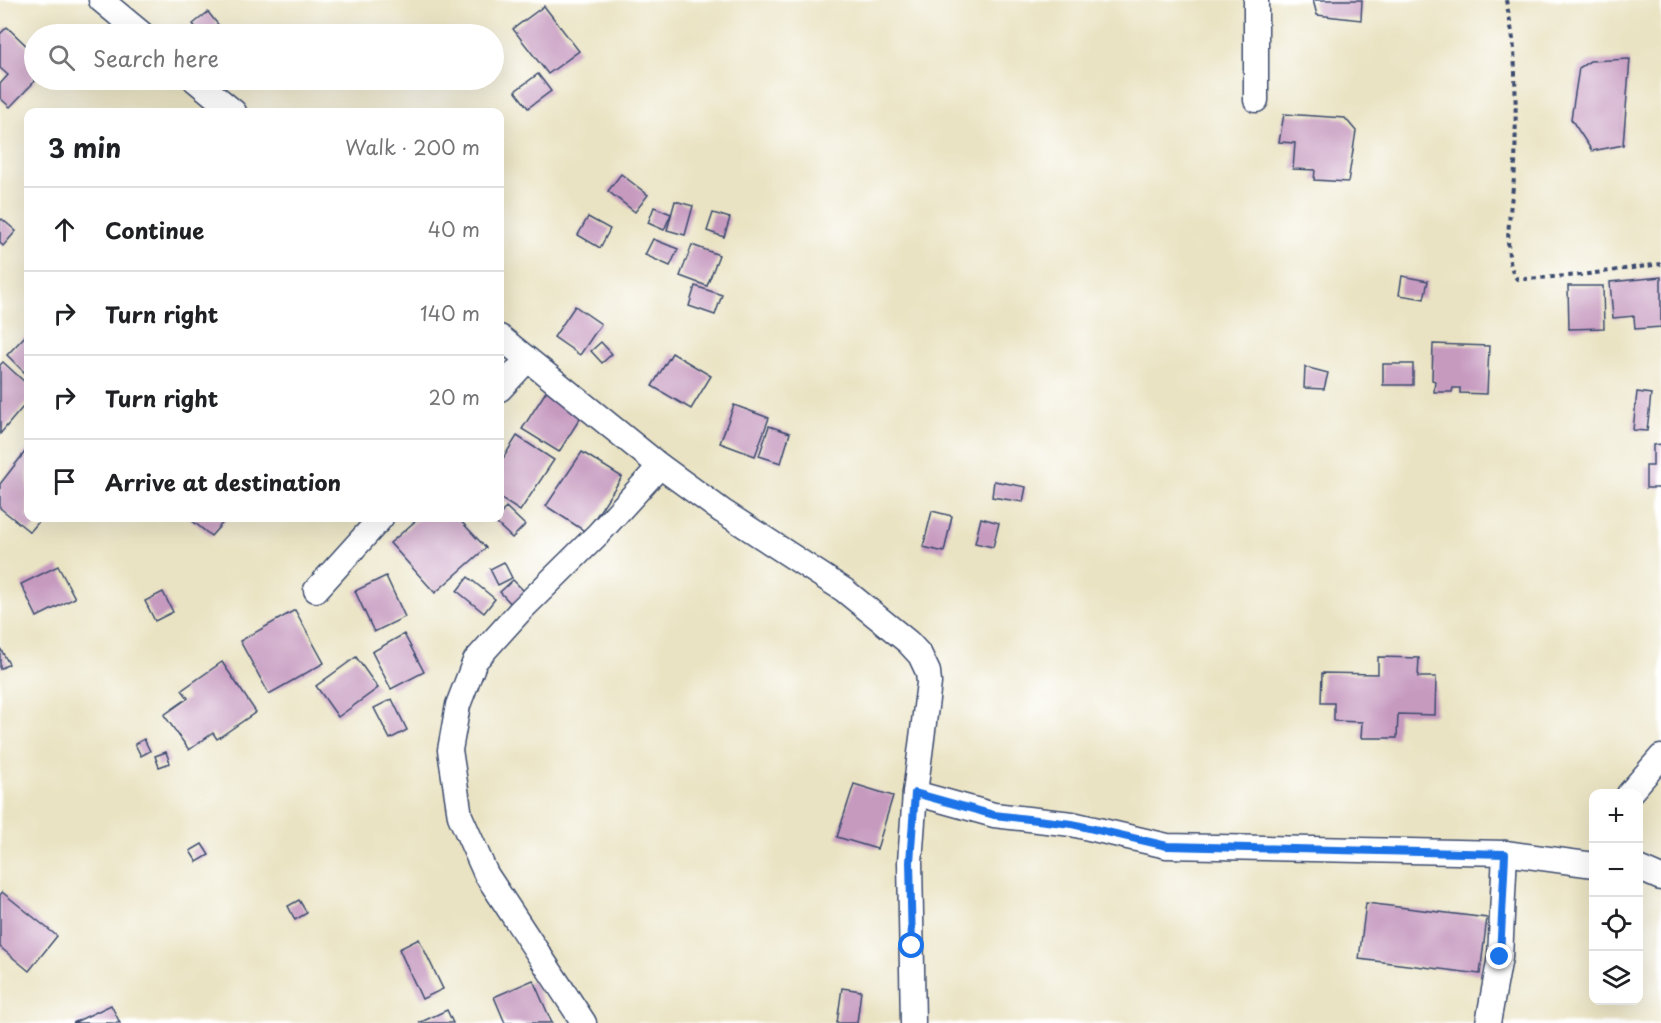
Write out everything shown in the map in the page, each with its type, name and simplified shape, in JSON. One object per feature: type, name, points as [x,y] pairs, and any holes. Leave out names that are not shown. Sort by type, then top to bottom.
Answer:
[{"type":"street","points":[[101,0],[129,24]]},
{"type":"street","points":[[1256,0],[1256,100]]},
{"type":"street","points":[[207,90],[229,108]]},
{"type":"street","points":[[504,341],[660,466],[722,511],[844,590],[908,642],[920,655],[928,672],[929,683],[915,793],[910,862],[913,1023]]},
{"type":"street","points":[[504,385],[526,360]]},
{"type":"street","points":[[584,1023],[486,874],[460,816],[450,750],[459,705],[475,661],[660,466]]},
{"type":"street","points":[[316,590],[377,522]]},
{"type":"street","points":[[1633,789],[1661,757]]},
{"type":"street","points":[[915,793],[994,815],[1072,824],[1167,846],[1505,854],[1589,860]]},
{"type":"street","points":[[1488,1023],[1500,957],[1505,854]]},
{"type":"street","points":[[1643,870],[1661,878]]},
{"type":"path","points":[[1506,0],[1514,49],[1515,167],[1508,232],[1510,265],[1513,274],[1517,279],[1525,279],[1581,275],[1661,264]]},
{"type":"building","points":[[1313,0],[1362,0],[1361,20],[1317,15]]},
{"type":"building","points":[[544,6],[579,51],[548,74],[513,29]]},
{"type":"building","points":[[208,12],[218,24],[193,24]]},
{"type":"building","points":[[7,27],[24,43],[24,90],[26,90],[10,107],[0,98],[0,84],[8,75],[0,68],[0,34]]},
{"type":"building","points":[[1630,59],[1623,145],[1592,151],[1571,119],[1579,68],[1590,61]]},
{"type":"building","points":[[538,74],[551,91],[528,108],[515,91]]},
{"type":"building","points":[[1284,114],[1345,118],[1356,131],[1348,182],[1314,180],[1315,170],[1293,169],[1295,143],[1279,142]]},
{"type":"building","points":[[621,174],[648,195],[635,212],[608,191]]},
{"type":"building","points":[[675,201],[693,206],[685,235],[667,230]]},
{"type":"building","points":[[654,207],[671,214],[664,230],[648,223]]},
{"type":"building","points":[[713,213],[730,218],[724,237],[707,231]]},
{"type":"building","points":[[588,217],[610,229],[600,248],[578,235]]},
{"type":"building","points":[[2,219],[16,231],[3,246],[0,243],[0,221]]},
{"type":"building","points":[[653,239],[678,249],[670,266],[645,255]]},
{"type":"building","points":[[692,245],[719,255],[707,286],[680,276]]},
{"type":"building","points":[[1402,276],[1428,281],[1424,299],[1399,295]]},
{"type":"building","points":[[1661,277],[1661,327],[1635,329],[1634,316],[1613,318],[1610,282]]},
{"type":"building","points":[[695,286],[722,295],[715,315],[689,306]]},
{"type":"building","points":[[1568,286],[1603,286],[1604,328],[1569,329]]},
{"type":"building","points":[[575,306],[601,324],[580,355],[554,337]]},
{"type":"building","points":[[24,337],[24,372],[7,355]]},
{"type":"building","points":[[601,342],[612,354],[602,363],[591,351]]},
{"type":"building","points":[[1433,344],[1489,346],[1487,394],[1460,393],[1460,388],[1453,388],[1452,392],[1434,392]]},
{"type":"building","points":[[672,353],[711,376],[691,409],[652,386]]},
{"type":"building","points":[[3,362],[24,381],[24,406],[0,434],[0,365]]},
{"type":"building","points":[[1383,364],[1413,364],[1413,385],[1383,385]]},
{"type":"building","points":[[1305,367],[1328,373],[1324,389],[1304,388]]},
{"type":"building","points":[[547,390],[584,412],[559,452],[522,429]]},
{"type":"building","points":[[1637,392],[1651,394],[1647,431],[1633,430]]},
{"type":"building","points":[[734,405],[769,418],[755,456],[720,443]]},
{"type":"building","points":[[769,426],[790,433],[781,463],[759,456]]},
{"type":"building","points":[[517,436],[554,460],[520,511],[504,501],[504,457]]},
{"type":"building","points":[[1661,444],[1661,488],[1646,488],[1646,466],[1653,466],[1653,445]]},
{"type":"building","points":[[582,452],[622,477],[586,532],[546,506]]},
{"type":"building","points":[[24,453],[24,522],[39,522],[30,532],[0,508],[0,484]]},
{"type":"building","points":[[994,481],[1026,487],[1023,502],[992,497]]},
{"type":"building","points":[[506,507],[525,525],[512,538],[495,522],[504,522]]},
{"type":"building","points":[[932,511],[952,516],[944,552],[923,547]]},
{"type":"building","points":[[981,518],[999,523],[993,547],[975,543]]},
{"type":"building","points":[[194,522],[223,522],[211,536]]},
{"type":"building","points":[[414,522],[462,522],[486,548],[435,593],[390,543]]},
{"type":"building","points":[[504,562],[512,578],[498,585],[490,569]]},
{"type":"building","points":[[58,566],[75,598],[37,617],[21,584]]},
{"type":"building","points":[[386,576],[405,617],[374,632],[355,591]]},
{"type":"building","points":[[468,577],[495,599],[484,613],[457,591]]},
{"type":"building","points":[[513,580],[527,594],[514,607],[500,592]]},
{"type":"building","points":[[163,592],[173,612],[155,621],[145,601]]},
{"type":"building","points":[[295,610],[324,663],[269,694],[240,641]]},
{"type":"building","points":[[404,634],[424,672],[391,689],[372,652]]},
{"type":"building","points":[[0,648],[9,664],[0,669]]},
{"type":"building","points":[[356,657],[378,688],[338,717],[316,686]]},
{"type":"building","points":[[1378,657],[1419,658],[1418,677],[1436,677],[1435,715],[1398,714],[1397,738],[1361,738],[1362,722],[1334,721],[1334,703],[1321,703],[1322,673],[1378,674]]},
{"type":"building","points":[[222,662],[256,712],[217,739],[213,733],[189,750],[164,715],[188,698],[182,690]]},
{"type":"building","points":[[392,699],[407,730],[390,739],[374,708]]},
{"type":"building","points":[[144,739],[150,751],[141,756],[135,744]]},
{"type":"building","points":[[166,752],[170,763],[159,767],[155,756]]},
{"type":"building","points":[[854,784],[893,796],[877,849],[837,837]]},
{"type":"building","points":[[202,844],[209,855],[197,862],[190,851]]},
{"type":"building","points":[[2,892],[57,936],[29,971],[0,947],[0,895]]},
{"type":"building","points":[[299,900],[307,913],[295,920],[288,906]]},
{"type":"building","points":[[1366,903],[1487,918],[1480,974],[1359,959]]},
{"type":"building","points":[[419,939],[443,989],[422,999],[399,949]]},
{"type":"building","points":[[533,980],[552,1023],[505,1023],[494,997]]},
{"type":"building","points":[[842,988],[861,991],[857,1023],[837,1023]]},
{"type":"building","points":[[111,1005],[120,1023],[73,1023]]},
{"type":"building","points":[[447,1010],[453,1023],[419,1023]]},
{"type":"route","points":[[912,946],[910,862],[915,793],[994,815],[1072,824],[1167,846],[1505,854],[1500,957]]}]
